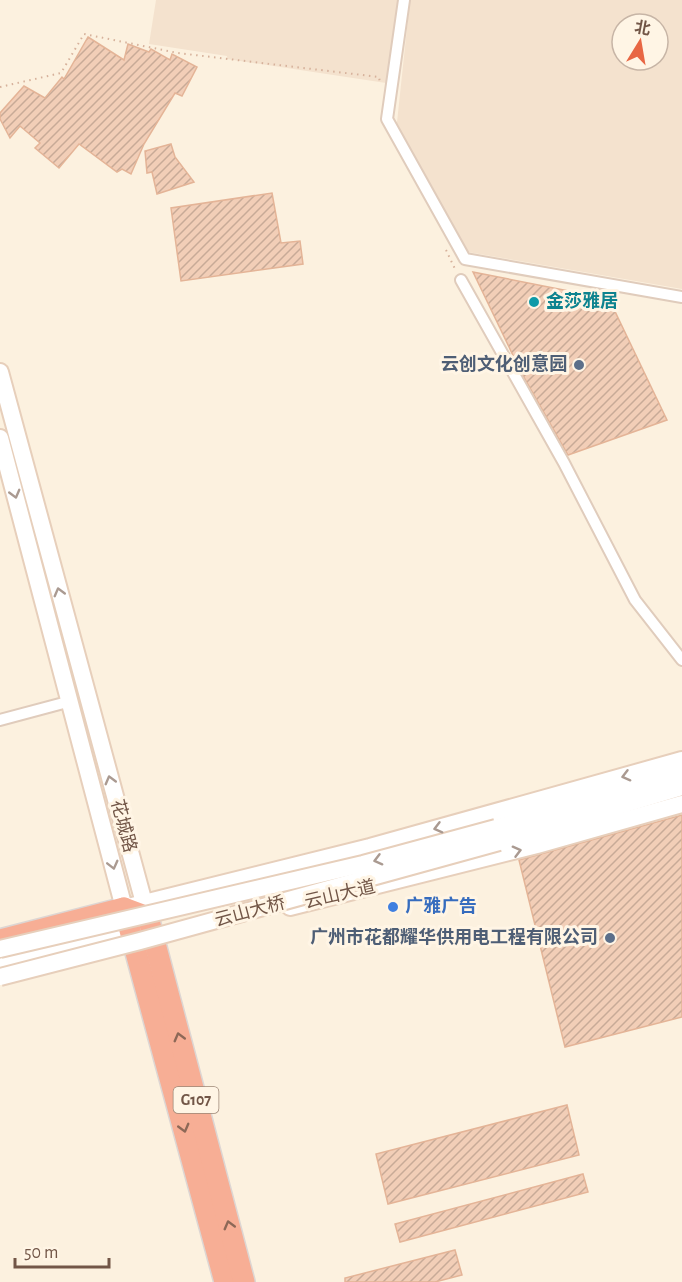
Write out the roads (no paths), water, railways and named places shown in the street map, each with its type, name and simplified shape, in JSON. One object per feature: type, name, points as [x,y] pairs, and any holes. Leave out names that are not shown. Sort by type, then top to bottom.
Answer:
[{"type":"highway","name":"云山大道","points":[[0,940],[28,933],[140,925]]},
{"type":"highway","name":"云山大道","points":[[0,985],[140,925]]},
{"type":"highway","name":"花城路","points":[[140,925],[225,1282]]},
{"type":"highway","name":"花城路","points":[[140,925],[244,1282]]},
{"type":"main road","name":"花城路","points":[[0,372],[140,925]]},
{"type":"main road","name":"花城路","points":[[0,438],[71,701],[140,925]]},
{"type":"main road","points":[[0,967],[140,925],[232,883],[682,760]]},
{"type":"main road","points":[[497,835],[682,773]]},
{"type":"main road","points":[[497,835],[682,787]]},
{"type":"main road","name":"云山大道","points":[[140,925],[376,887],[682,804]]},
{"type":"main road","name":"云山大桥","points":[[0,950],[351,866],[497,835]]},
{"type":"main road","name":"云山大桥","points":[[0,976],[151,939],[497,835]]},
{"type":"main road","points":[[0,950],[28,933]]},
{"type":"street","points":[[404,0],[387,119],[465,260],[682,297]]},
{"type":"street","points":[[461,280],[564,464],[635,600],[682,660]]},
{"type":"street","points":[[0,720],[71,701]]},
{"type":"place","name":"金莎雅居","points":[[534,302]]},
{"type":"place","name":"云创文化创意园","points":[[579,365]]},
{"type":"place","name":"广雅广告","points":[[393,907]]},
{"type":"place","name":"广州市花都耀华供用电工程有限公司","points":[[610,938]]}]
